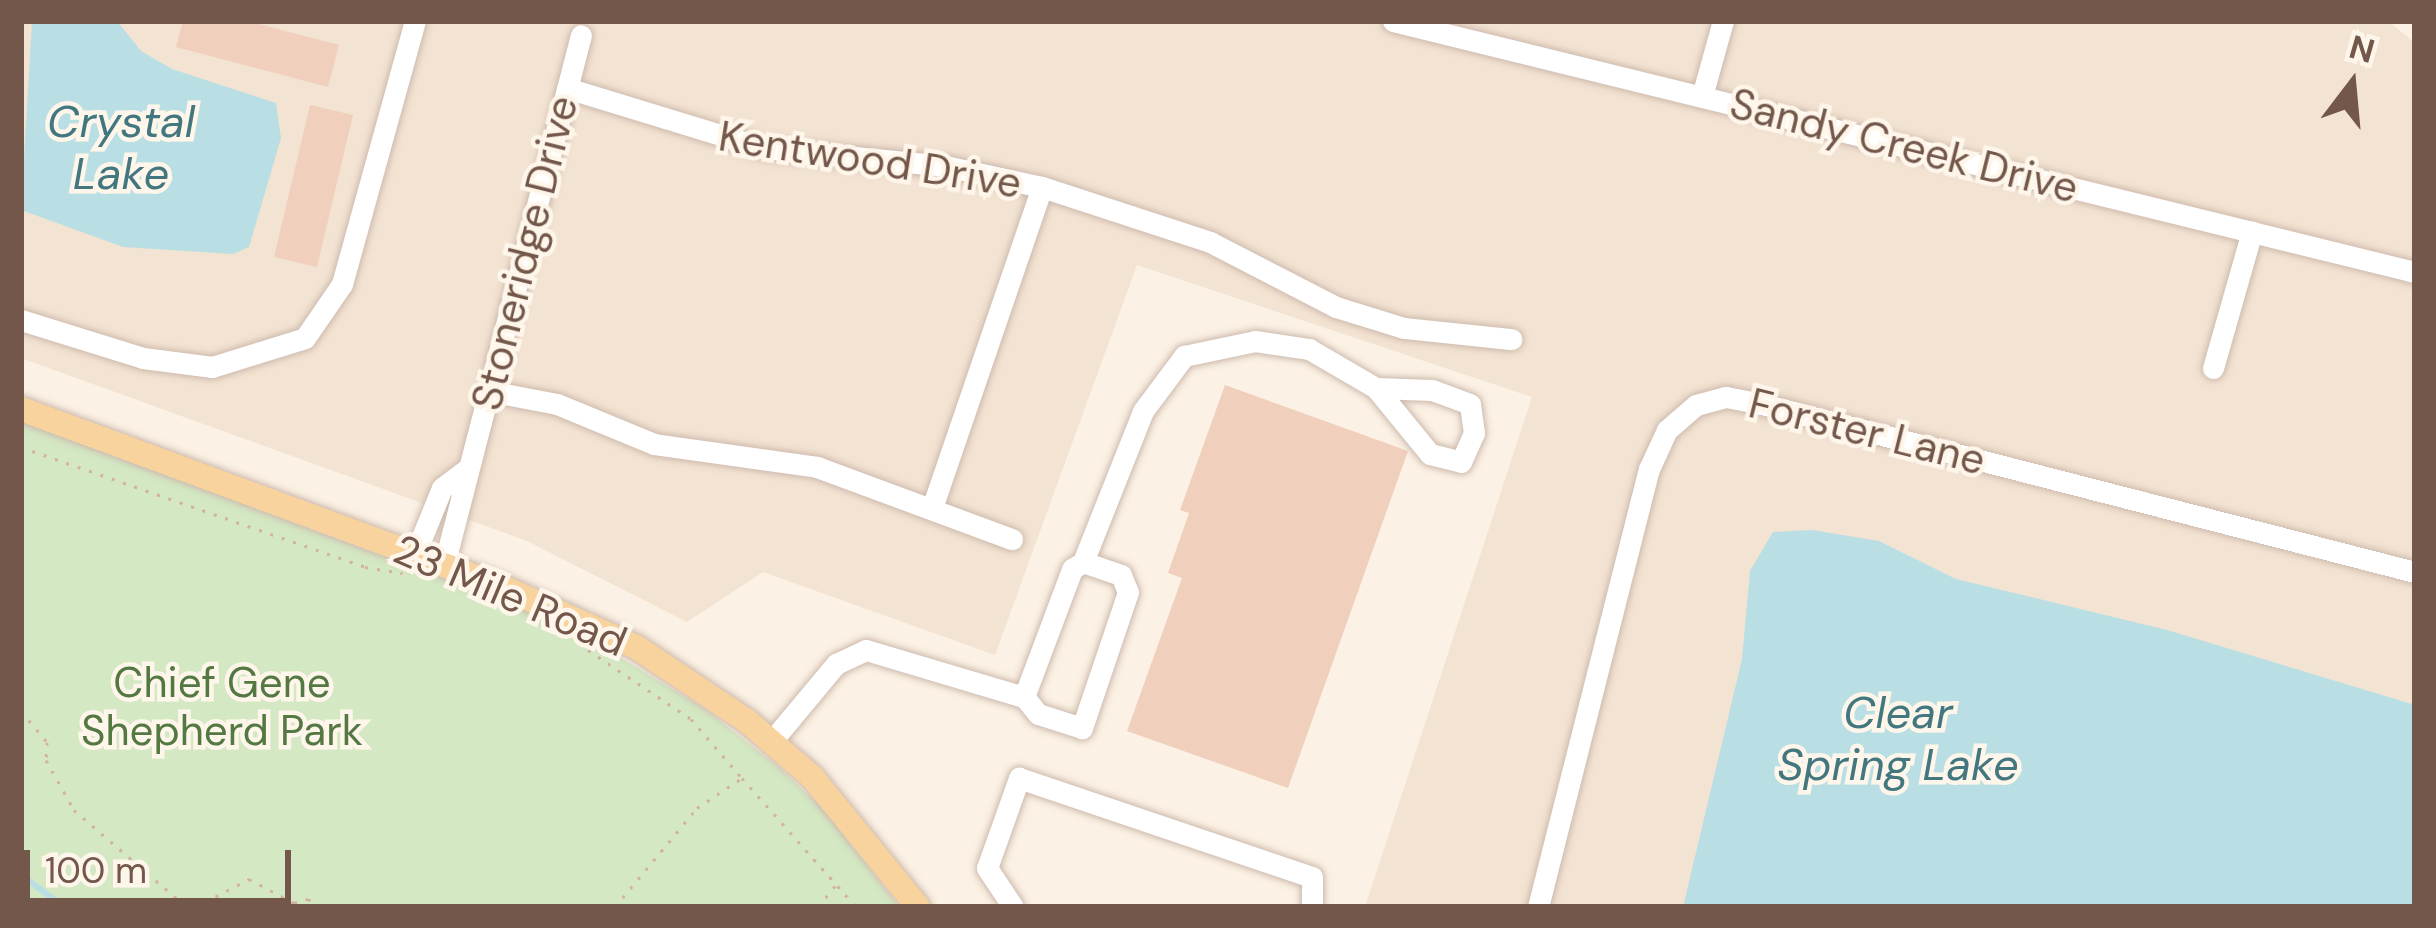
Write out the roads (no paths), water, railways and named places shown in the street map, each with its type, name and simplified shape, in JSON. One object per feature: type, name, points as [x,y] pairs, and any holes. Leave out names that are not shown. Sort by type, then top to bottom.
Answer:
[{"type":"main road","name":"23 Mile Road","points":[[21,410],[444,565],[636,647],[771,742],[844,810],[918,907]]},
{"type":"street","points":[[21,320],[184,365],[245,363],[305,338],[343,284],[415,21]]},
{"type":"street","points":[[1702,96],[1723,21]]},
{"type":"street","name":"Sandy Creek Drive","points":[[1400,22],[2415,272]]},
{"type":"street","name":"Stoneridge Drive","points":[[444,565],[467,494],[466,470],[494,392],[581,35]]},
{"type":"street","name":"Kentwood Drive","points":[[568,88],[697,134],[763,148],[945,166],[1042,187],[1210,242],[1336,308],[1404,328],[1511,339]]},
{"type":"street","points":[[932,508],[1042,187]]},
{"type":"street","points":[[2213,368],[2252,231]]},
{"type":"street","points":[[1024,697],[1066,580],[1082,562],[1143,411],[1184,356],[1255,341],[1309,349],[1376,388],[1430,454],[1461,462],[1474,433],[1470,404],[1432,391],[1376,388]]},
{"type":"street","points":[[494,392],[556,404],[654,443],[817,467],[1012,538]]},
{"type":"street","name":"Forster Lane","points":[[1538,907],[1649,470],[1666,430],[1696,405],[1726,397],[1758,403],[2415,572]]},
{"type":"street","name":"Stoneridge Drive","points":[[415,554],[442,488],[466,470]]},
{"type":"street","points":[[771,742],[836,664],[866,650],[1024,697],[1038,714],[1082,728],[1128,592],[1121,575],[1082,562]]},
{"type":"street","points":[[1012,907],[987,868],[1019,778],[1312,877],[1312,907]]},
{"type":"water","name":"Crystal Lake","points":[[32,21],[117,21],[141,51],[172,69],[276,103],[281,138],[249,247],[233,254],[123,247],[21,210]]},
{"type":"water","name":"Clear Spring Lake","points":[[1812,530],[1879,541],[1956,579],[2167,630],[2415,705],[2415,907],[1683,907],[1742,659],[1750,571],[1773,532]]},
{"type":"waterway","points":[[21,875],[64,907]]},
{"type":"park label","name":"Chief Gene Shepherd Park","points":[[222,707]]}]
